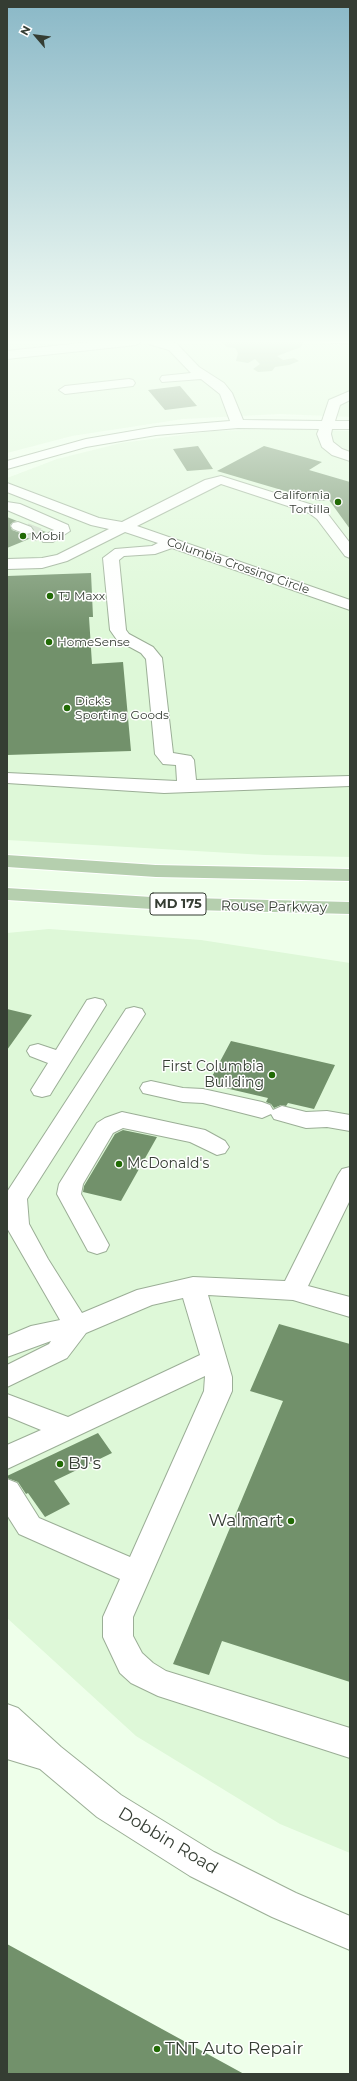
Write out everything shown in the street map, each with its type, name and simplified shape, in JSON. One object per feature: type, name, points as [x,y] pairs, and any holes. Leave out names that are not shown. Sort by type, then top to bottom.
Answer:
[{"type":"main road","name":"MD 175","points":[[7,861],[164,871],[350,875]]},
{"type":"main road","name":"Rouse Parkway","points":[[7,894],[152,903],[350,908]]},
{"type":"main road","points":[[7,907],[151,912],[350,913]]},
{"type":"street","points":[[7,465],[46,452],[109,438]]},
{"type":"street","points":[[325,438],[327,444],[337,452],[350,458]]},
{"type":"street","points":[[10,558],[52,561],[126,527],[210,482],[221,480],[314,510],[322,516],[350,553]]},
{"type":"street","name":"Columbia Crossing Circle","points":[[7,487],[96,522],[126,527],[350,605]]},
{"type":"street","name":"Columbia Crossing Circle","points":[[62,494],[113,514],[126,527]]},
{"type":"street","points":[[7,506],[15,507],[63,528],[63,531],[32,532],[77,550]]},
{"type":"street","points":[[170,543],[156,550],[120,552],[111,558],[118,630],[123,637],[147,650],[154,658],[164,754],[169,760],[185,760],[187,786]]},
{"type":"street","points":[[7,778],[164,787],[350,781]]},
{"type":"street","points":[[42,1090],[96,1005]]},
{"type":"street","points":[[77,1326],[38,1263],[17,1224],[15,1199],[134,1014]]},
{"type":"street","points":[[38,1051],[61,1060]]},
{"type":"street","points":[[151,1088],[183,1095],[203,1096],[306,1120],[327,1119],[350,1123]]},
{"type":"street","points":[[97,1245],[73,1204],[69,1194],[71,1184],[105,1128],[122,1120],[197,1136],[217,1146]]},
{"type":"street","points":[[293,1291],[350,1175]]},
{"type":"street","points":[[194,1286],[219,1377],[218,1392],[118,1617],[118,1637],[131,1662],[142,1673],[158,1682],[350,1743]]},
{"type":"street","points":[[7,1347],[40,1333],[77,1326],[146,1297],[194,1286],[218,1286],[293,1291],[350,1307]]},
{"type":"street","points":[[7,1377],[58,1351],[77,1326]]},
{"type":"street","points":[[7,1458],[214,1360]]},
{"type":"street","points":[[7,1405],[69,1429]]},
{"type":"street","points":[[7,1491],[29,1526],[138,1574]]},
{"type":"street","name":"Dobbin Road","points":[[7,1718],[50,1758],[109,1806],[202,1864],[284,1905],[350,1933]]},
{"type":"street","points":[[7,1744],[50,1758]]},
{"type":"shaded area","points":[[7,438],[64,438],[7,453]]},
{"type":"shaded area","points":[[158,438],[350,438],[350,857],[265,855],[7,840],[7,478],[57,459],[121,443]]},
{"type":"shaded area","points":[[49,929],[201,940],[350,963],[350,1853],[280,1824],[136,1736],[7,1618],[7,933]]},
{"type":"building","points":[[198,446],[213,469],[187,471],[173,449]]},
{"type":"building","points":[[264,446],[322,462],[309,470],[350,482],[350,529],[329,500],[319,501],[217,471]]},
{"type":"building","name":"Mobil","points":[[7,517],[17,521],[10,525],[12,530],[26,535],[32,534],[34,531],[33,527],[46,532],[7,548]]},
{"type":"building","points":[[91,573],[93,617],[89,617],[92,664],[123,662],[131,751],[7,755],[7,576]]},
{"type":"building","points":[[7,1009],[32,1015],[7,1050]]},
{"type":"building","name":"First Columbia Building","points":[[231,1041],[335,1065],[314,1109],[288,1103],[286,1106],[281,1105],[274,1108],[271,1104],[266,1102],[268,1098],[208,1084]]},
{"type":"building","name":"McDonald's","points":[[123,1130],[157,1137],[121,1201],[83,1192],[84,1186],[115,1134]]},
{"type":"building","name":"Walmart","points":[[279,1324],[350,1344],[350,1682],[222,1641],[209,1675],[173,1664],[283,1401],[250,1391]]},
{"type":"building","name":"BJ's","points":[[98,1433],[112,1453],[54,1481],[70,1504],[45,1517],[18,1482],[7,1478],[7,1476]]},
{"type":"building","points":[[7,1944],[244,2074],[7,2074]]},
{"type":"tunnel","points":[[26,530],[39,535]]},
{"type":"place","name":"California Tortilla","points":[[338,502]]},
{"type":"place","name":"Mobil","points":[[23,536]]},
{"type":"place","name":"TJ Maxx","points":[[50,596]]},
{"type":"place","name":"HomeSense","points":[[49,642]]},
{"type":"place","name":"Dick's Sporting Goods","points":[[67,708]]},
{"type":"place","name":"First Columbia Building","points":[[272,1075]]},
{"type":"place","name":"McDonald's","points":[[119,1164]]},
{"type":"place","name":"BJ's","points":[[60,1464]]},
{"type":"place","name":"Walmart","points":[[291,1521]]},
{"type":"place","name":"TNT Auto Repair","points":[[157,2049]]}]
